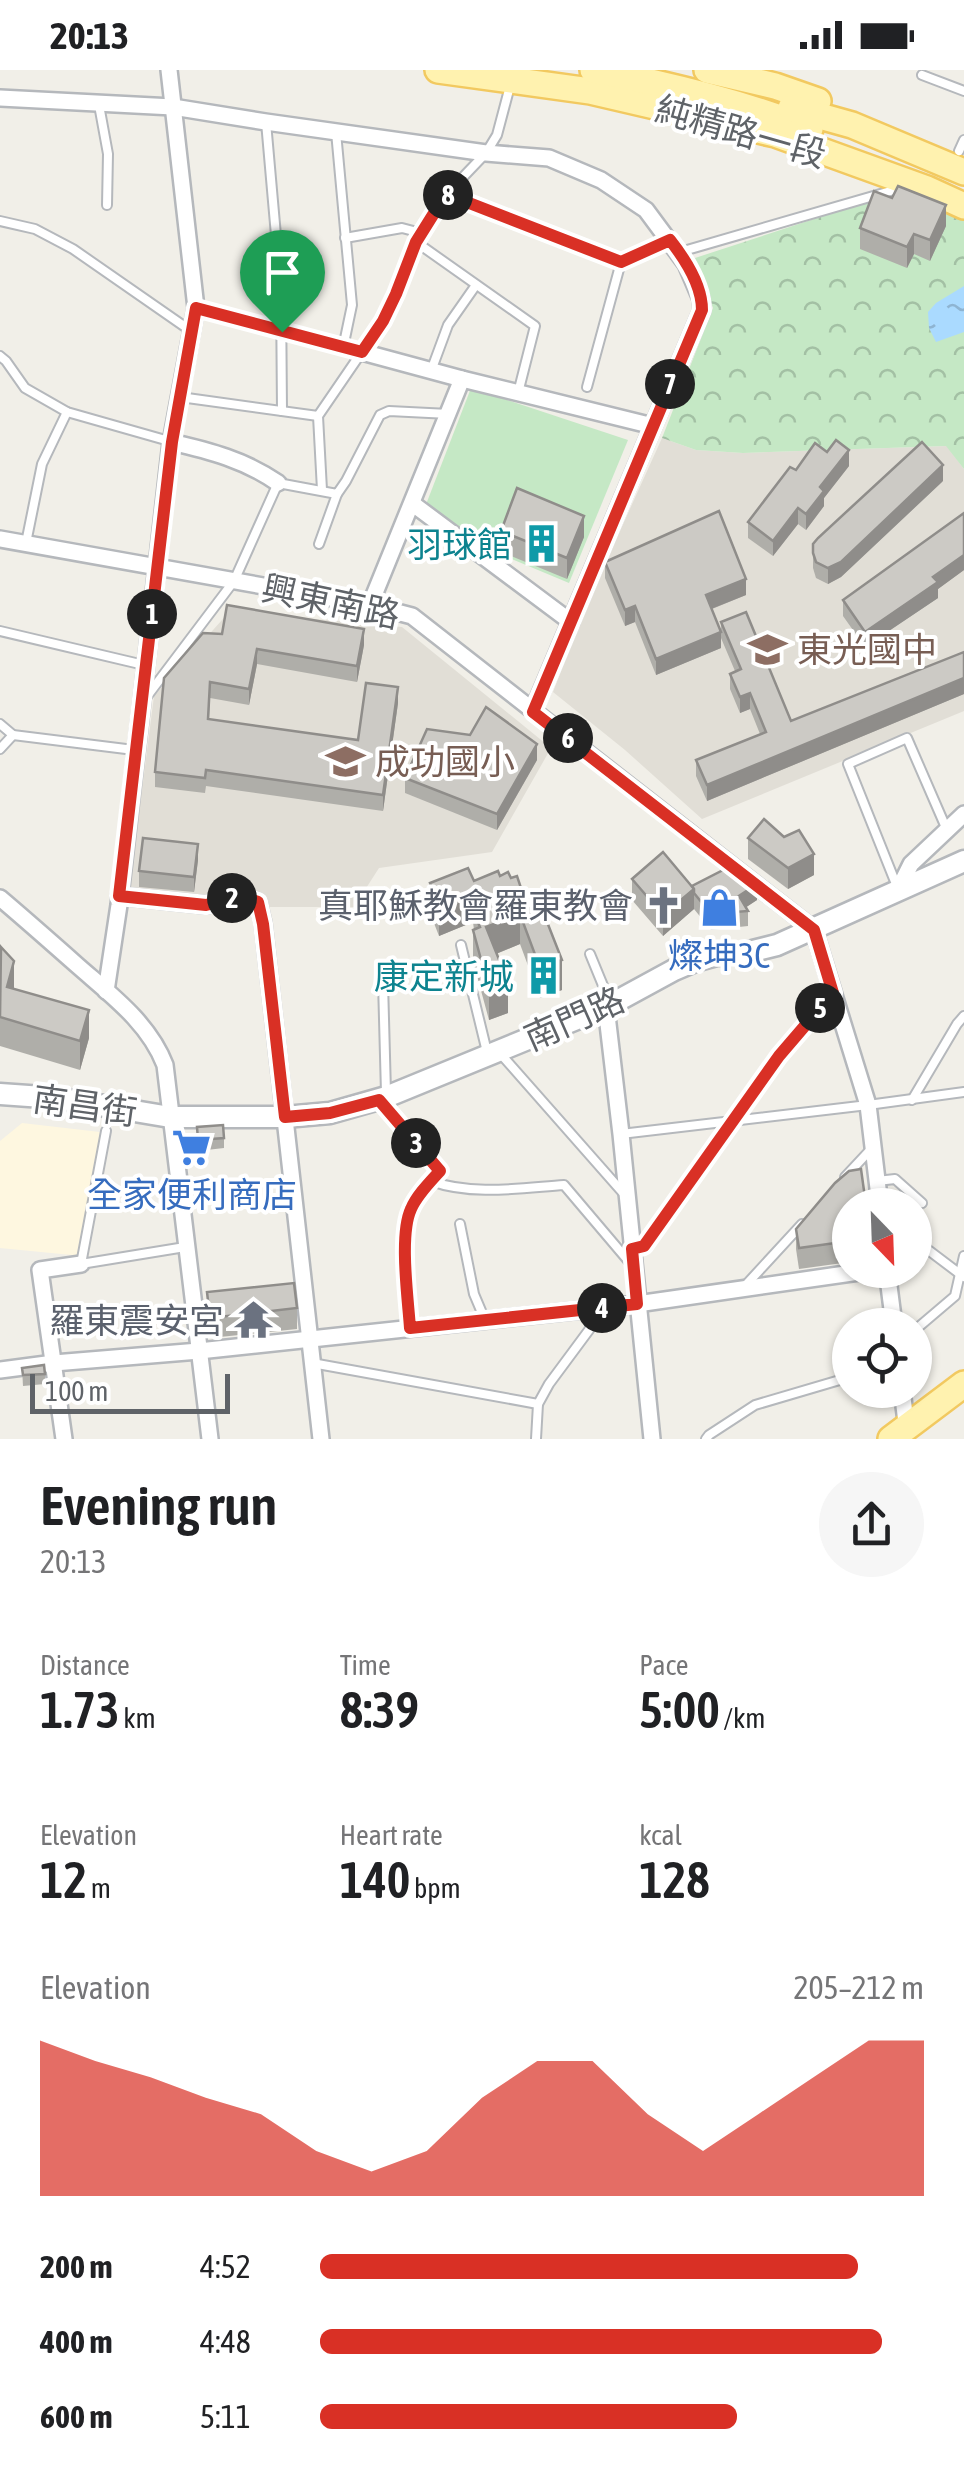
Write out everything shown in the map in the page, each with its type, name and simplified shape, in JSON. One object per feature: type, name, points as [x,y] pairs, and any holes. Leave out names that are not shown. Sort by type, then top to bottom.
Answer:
[{"type":"main road","name":"純精路一段","points":[[438,70],[513,75],[775,134],[964,206]]},
{"type":"main road","name":"純精路一段","points":[[593,70],[651,81],[778,116],[964,188]]},
{"type":"main road","name":"純精路一段","points":[[654,70],[963,154]]},
{"type":"main road","name":"純精路一段","points":[[707,70],[775,86],[963,154]]},
{"type":"main road","points":[[902,1435],[964,1384]]},
{"type":"street","points":[[106,991],[172,442],[196,308],[169,70]]},
{"type":"street","points":[[0,98],[173,107],[486,153],[549,158],[602,180],[646,210],[675,246],[702,300],[702,310],[533,712]]},
{"type":"street","points":[[362,352],[653,426]]},
{"type":"street","points":[[370,605],[462,379]]},
{"type":"street","points":[[172,442],[226,456],[260,470],[278,483]]},
{"type":"street","points":[[413,504],[572,622]]},
{"type":"street","name":"興東南路","points":[[0,539],[370,605],[412,616],[814,930]]},
{"type":"street","points":[[898,890],[911,864],[964,814]]},
{"type":"street","name":"南門路","points":[[170,1117],[330,1113],[383,1098],[606,1007],[695,961],[777,945],[964,860]]},
{"type":"street","points":[[119,896],[206,905],[241,896],[258,902],[322,1439]]},
{"type":"street","points":[[0,898],[144,1026],[159,1048],[165,1066],[210,1439]]},
{"type":"street","points":[[814,930],[868,1105],[878,1188]]},
{"type":"street","points":[[606,1007],[652,1439]]},
{"type":"street","name":"南昌街","points":[[0,1094],[57,1098],[170,1117]]},
{"type":"street","points":[[64,1439],[40,1270],[81,1264]]},
{"type":"street","points":[[0,1370],[637,1304],[832,1276]]},
{"type":"street","points":[[902,1408],[902,1435]]},
{"type":"lane","points":[[322,490],[318,416],[383,321],[418,238],[446,194],[486,153],[496,135],[513,75]]},
{"type":"lane","points":[[922,75],[964,90]]},
{"type":"lane","points":[[99,105],[108,154],[108,204]]},
{"type":"lane","points":[[266,122],[282,292],[282,411]]},
{"type":"lane","points":[[336,132],[352,304],[343,348]]},
{"type":"lane","points":[[446,194],[621,262],[913,184]]},
{"type":"lane","points":[[0,221],[35,229],[73,249],[191,331]]},
{"type":"lane","points":[[344,238],[402,228],[535,326],[518,393]]},
{"type":"lane","points":[[587,386],[621,262]]},
{"type":"lane","points":[[431,371],[448,325],[476,285]]},
{"type":"lane","points":[[196,308],[362,352]]},
{"type":"lane","points":[[0,356],[25,388],[67,412],[172,442]]},
{"type":"lane","points":[[180,397],[318,416]]},
{"type":"lane","points":[[319,544],[337,494],[380,415],[389,411],[449,414]]},
{"type":"lane","points":[[26,543],[42,464],[67,412]]},
{"type":"lane","points":[[140,705],[234,581],[278,483],[337,494]]},
{"type":"lane","points":[[0,630],[144,666]]},
{"type":"lane","points":[[0,724],[13,736],[134,750]]},
{"type":"lane","points":[[0,749],[13,736]]},
{"type":"lane","points":[[898,890],[848,764],[907,738],[947,830]]},
{"type":"lane","points":[[461,944],[493,1053],[628,1199]]},
{"type":"lane","points":[[590,954],[604,988],[606,1007]]},
{"type":"lane","points":[[382,982],[383,1098],[440,1171],[412,1205],[407,1218],[410,1328]]},
{"type":"lane","points":[[431,1181],[448,1188],[564,1185],[632,1257],[644,1246],[779,1056],[833,993]]},
{"type":"lane","points":[[912,1100],[964,1016]]},
{"type":"lane","points":[[621,1134],[964,1092]]},
{"type":"lane","points":[[106,1131],[81,1264],[185,1247]]},
{"type":"lane","points":[[836,1188],[873,1147]]},
{"type":"lane","points":[[877,1181],[895,1179],[906,1188]]},
{"type":"lane","points":[[742,1289],[807,1218]]},
{"type":"lane","points":[[460,1224],[474,1294],[485,1320]]},
{"type":"lane","points":[[932,1253],[961,1275]]},
{"type":"lane","points":[[932,1315],[954,1296],[964,1256]]},
{"type":"lane","points":[[536,1439],[538,1404],[589,1330],[599,1308]]},
{"type":"lane","points":[[312,1363],[538,1404]]},
{"type":"lane","points":[[706,1439],[755,1405],[832,1382]]},
{"type":"shaded area","name":"東光國中","points":[[662,438],[696,450],[743,453],[947,446],[964,469],[964,711],[702,819],[553,692],[586,606]]},
{"type":"shaded area","name":"成功國小","points":[[230,611],[402,627],[551,748],[492,852],[379,868],[354,907],[127,907],[154,696]]},
{"type":"shaded area","points":[[22,1123],[100,1132],[82,1256],[0,1248],[0,1141]]},
{"type":"green space","points":[[910,191],[964,214],[964,469],[946,446],[743,453],[696,450],[662,438],[713,308],[695,258]]},
{"type":"green space","points":[[471,388],[628,440],[569,583],[485,548],[425,507]]},
{"type":"water","points":[[964,286],[964,332],[936,342],[929,328],[928,312]]},
{"type":"building","points":[[898,186],[946,205],[930,240],[914,234],[907,247],[860,228],[874,191],[892,198]]},
{"type":"building","points":[[836,440],[849,450],[820,487],[824,491],[806,514],[798,508],[773,541],[748,522],[790,467],[796,470],[815,443],[827,452]]},
{"type":"building","points":[[922,442],[943,465],[841,562],[828,568],[816,562],[813,544],[818,538]]},
{"type":"building","points":[[517,488],[584,516],[567,558],[501,531]]},
{"type":"building","points":[[719,511],[746,579],[706,595],[721,632],[656,659],[635,606],[625,610],[605,562]]},
{"type":"building","points":[[964,513],[964,555],[933,577],[938,582],[865,632],[843,600]]},
{"type":"building","points":[[227,605],[364,629],[357,666],[257,649],[249,689],[210,682],[208,719],[358,740],[366,683],[398,687],[383,795],[206,770],[205,778],[155,772],[164,678],[203,633],[222,634]]},
{"type":"building","points":[[746,612],[791,721],[964,652],[964,678],[707,785],[696,760],[766,732],[750,693],[740,697],[730,674],[741,669],[721,622]]},
{"type":"building","points":[[486,707],[537,744],[497,814],[405,778],[427,729],[470,735]]},
{"type":"building","points":[[764,819],[784,837],[799,830],[814,854],[788,868],[748,838]]},
{"type":"building","points":[[143,838],[198,844],[194,877],[139,871]]},
{"type":"building","points":[[663,852],[694,889],[663,915],[632,879]]},
{"type":"building","points":[[733,865],[757,884],[739,896],[748,911],[711,914],[692,886]]},
{"type":"building","points":[[468,868],[474,881],[498,871],[500,876],[508,872],[511,878],[517,876],[528,909],[540,904],[562,960],[540,968],[520,914],[486,927],[508,982],[489,989],[473,930],[480,927],[474,913],[481,911],[473,892],[439,905],[430,883]]},
{"type":"building","points":[[1,947],[14,961],[7,987],[89,1010],[80,1041],[0,1017]]},
{"type":"building","points":[[223,1125],[224,1138],[198,1140],[197,1127]]},
{"type":"building","points":[[861,1169],[864,1188],[832,1188],[832,1243],[799,1248],[796,1229],[835,1183],[849,1171]]},
{"type":"building","points":[[294,1283],[297,1308],[210,1318],[207,1292]]},
{"type":"building","points":[[44,1365],[45,1374],[23,1375],[22,1368]]},
{"type":"place","name":"羽球館","points":[[542,544]]},
{"type":"place","name":"東光國中","points":[[767,649]]},
{"type":"place","name":"成功國小","points":[[345,761]]},
{"type":"place","name":"真耶穌教會羅東教會","points":[[663,905]]},
{"type":"place","name":"燦坤3C","points":[[719,908]]},
{"type":"place","name":"康定新城","points":[[544,976]]},
{"type":"place","name":"全家便利商店","points":[[192,1147]]},
{"type":"place","name":"羅東震安宮","points":[[254,1320]]},
{"type":"route","points":[[446,194],[621,262],[670,240],[680,252],[702,300],[702,310],[533,712],[814,930],[833,993],[779,1056],[644,1246],[632,1249],[637,1304],[410,1328],[407,1218],[412,1205],[440,1171],[379,1100],[330,1113],[285,1117],[258,902],[241,896],[206,905],[119,896],[172,442],[196,308],[282,332],[362,352],[383,321],[406,262],[446,194]]}]
